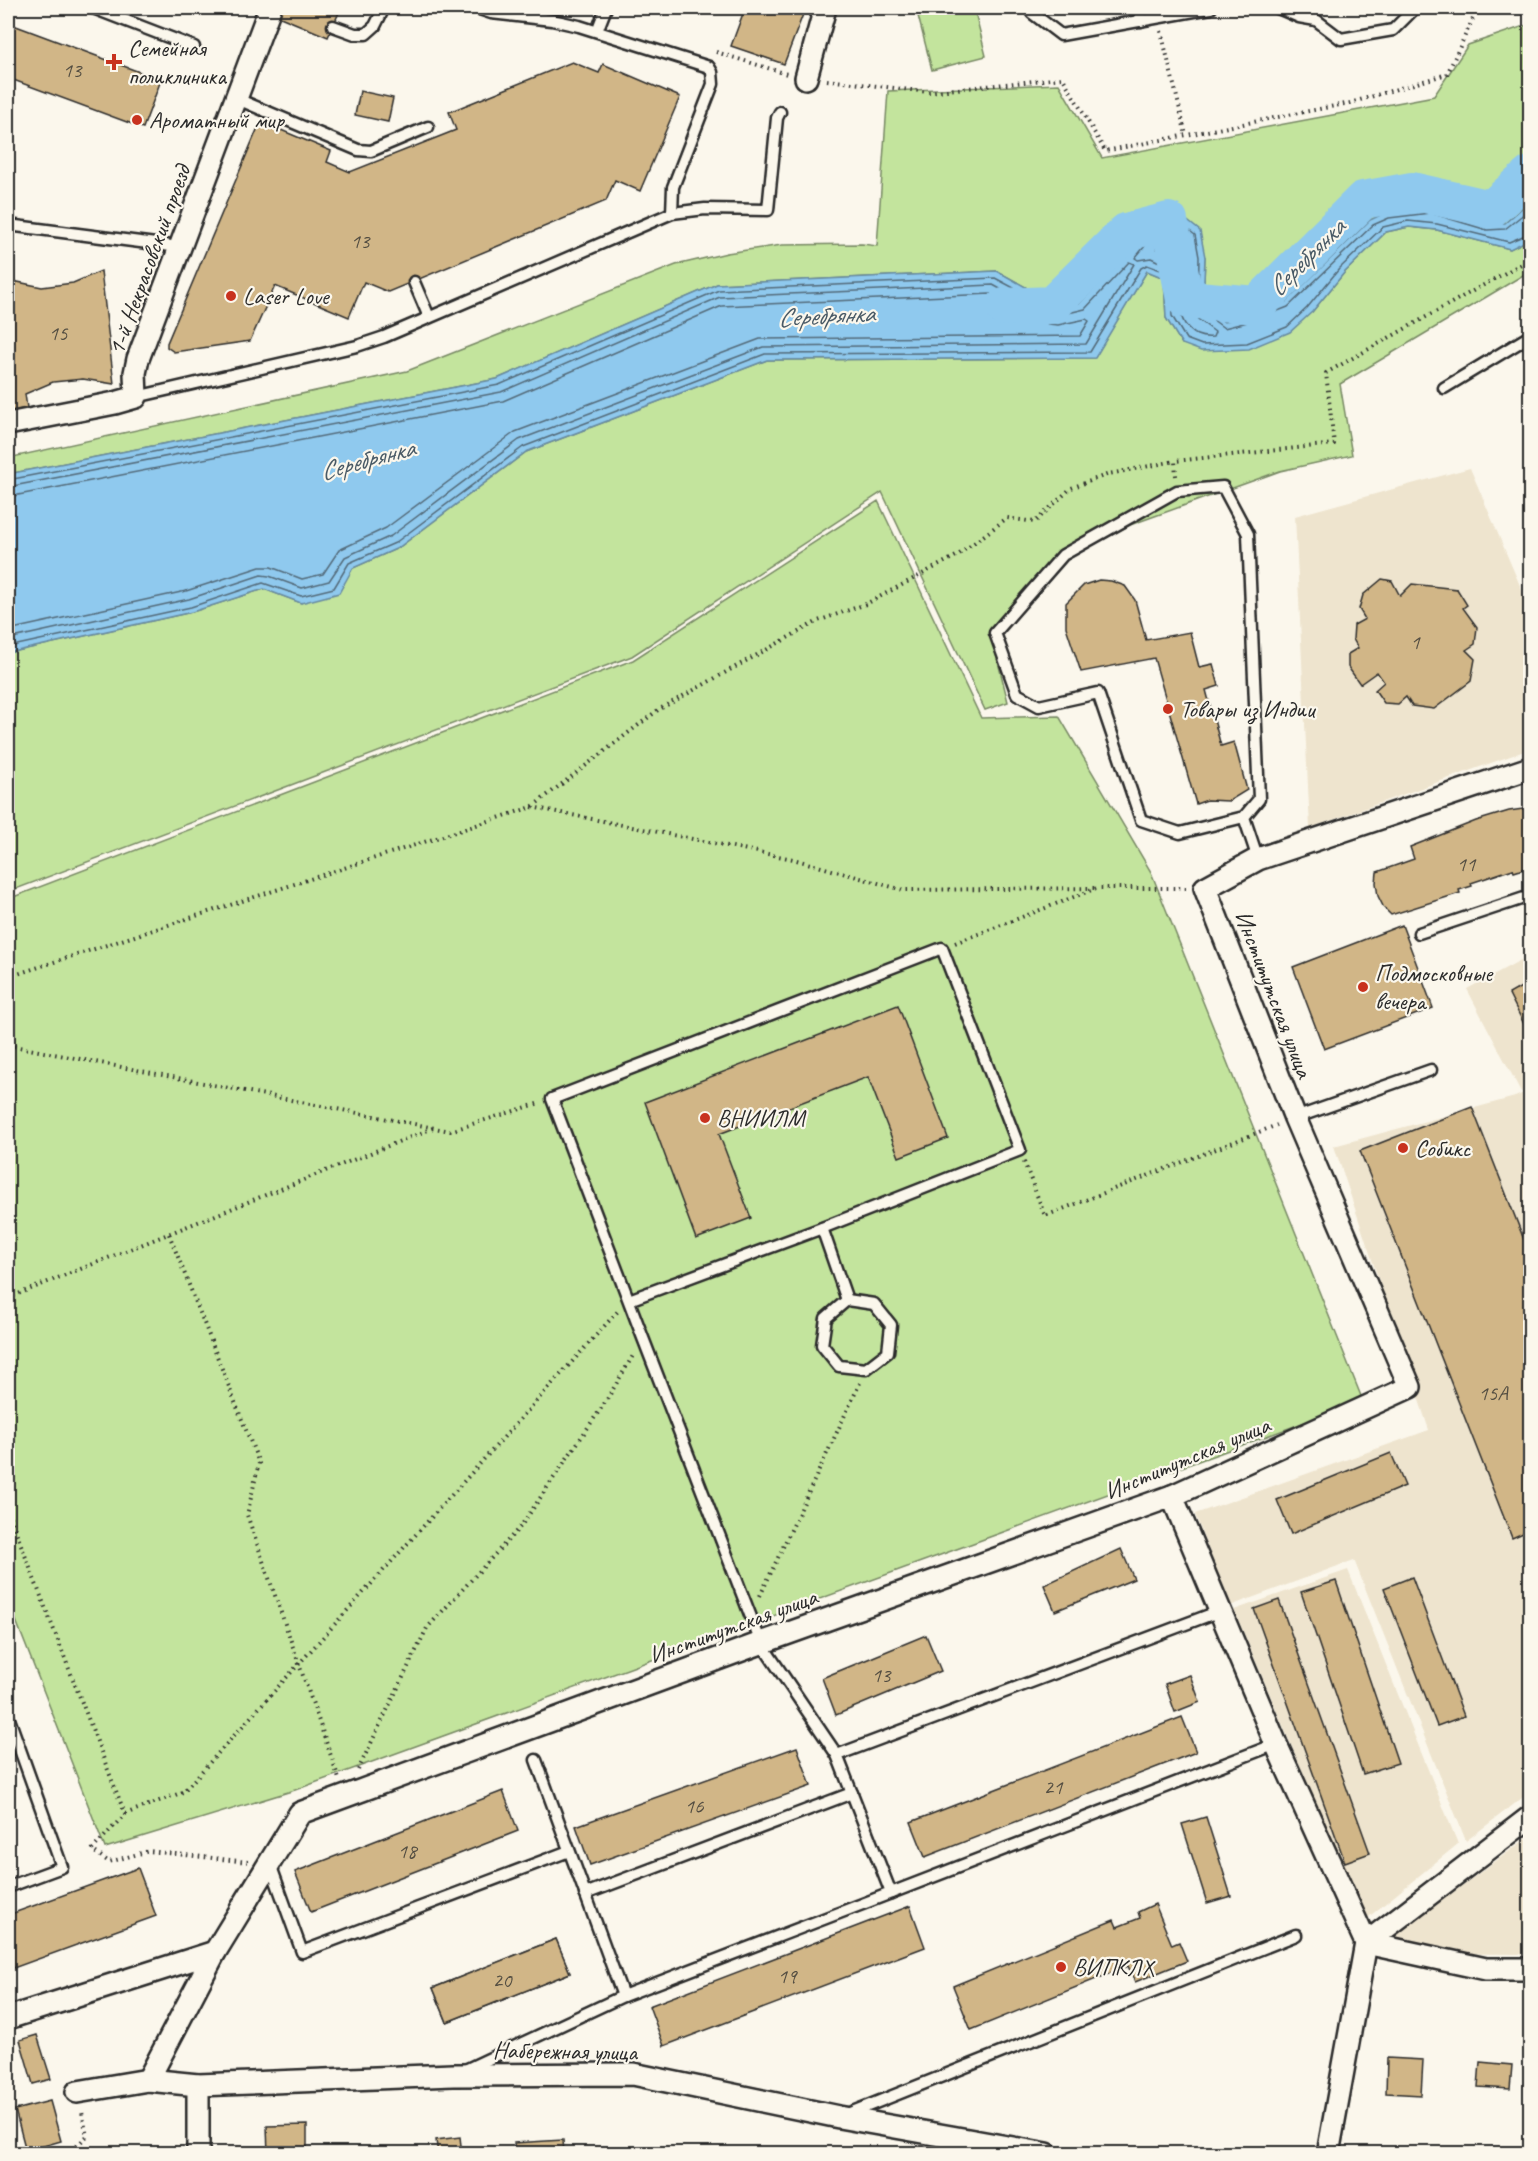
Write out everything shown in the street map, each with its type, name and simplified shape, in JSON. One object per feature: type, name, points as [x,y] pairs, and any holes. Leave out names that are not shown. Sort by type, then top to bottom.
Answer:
[{"type":"street","name":"1-й Некрасовский проезд","points":[[136,397],[135,373],[138,359],[270,8]]},
{"type":"street","points":[[806,78],[825,8]]},
{"type":"street","points":[[8,424],[136,397]]},
{"type":"street","name":"Институтская улица","points":[[148,2080],[215,1952],[300,1813],[761,1643],[1172,1496],[1410,1387],[1295,1118],[1205,888],[1258,859],[1530,768]]},
{"type":"street","points":[[1172,1496],[1276,1744],[1366,1943],[1328,2154]]},
{"type":"street","points":[[1366,1943],[1530,1817]]},
{"type":"street","points":[[1366,1943],[1486,1969],[1530,1969]]},
{"type":"street","points":[[8,2018],[215,1952]]},
{"type":"street","name":"Набережная улица","points":[[77,2092],[148,2080],[198,2085],[453,2075],[633,2074],[839,2117],[1047,2154]]},
{"type":"street","points":[[198,2085],[198,2154]]},
{"type":"lane","points":[[93,8],[195,47]]},
{"type":"lane","points":[[333,26],[355,34],[366,34],[375,26],[384,8]]},
{"type":"lane","points":[[476,8],[490,13],[552,20],[597,31],[703,64],[712,72],[713,84],[673,187],[672,213]]},
{"type":"lane","points":[[552,20],[556,8]]},
{"type":"lane","points":[[597,31],[606,8]]},
{"type":"lane","points":[[1031,8],[1032,13],[1060,34],[1211,8]]},
{"type":"lane","points":[[1139,8],[1142,21]]},
{"type":"lane","points":[[1278,8],[1298,12],[1316,20],[1341,39],[1392,30],[1415,8]]},
{"type":"lane","points":[[235,98],[358,150],[371,151],[428,127]]},
{"type":"lane","points":[[136,397],[357,346],[672,213],[705,209],[768,210],[777,118],[780,112]]},
{"type":"lane","points":[[8,225],[179,248]]},
{"type":"lane","points":[[414,282],[429,317]]},
{"type":"lane","points":[[1444,388],[1530,336]]},
{"type":"lane","points":[[1223,487],[1248,534],[1259,799],[1244,817],[1180,833],[1141,820],[1098,693],[1039,706],[1017,694],[995,633],[1063,555],[1177,491],[1223,487]]},
{"type":"lane","points":[[1244,817],[1258,859]]},
{"type":"lane","points":[[1419,933],[1530,896]]},
{"type":"lane","points":[[629,1300],[822,1228],[1020,1150],[942,948],[552,1099],[643,1338],[761,1643],[837,1755],[891,1893]]},
{"type":"lane","points":[[1295,1118],[1431,1070]]},
{"type":"lane","points":[[822,1228],[847,1300]]},
{"type":"lane","points":[[847,1300],[874,1304],[891,1325],[888,1352],[866,1369],[839,1366],[822,1345],[825,1318],[847,1300]]},
{"type":"lane","points":[[837,1755],[1220,1611]]},
{"type":"lane","points":[[8,1716],[62,1867],[8,1887]]},
{"type":"lane","points":[[453,2075],[623,1996],[1276,1744]]},
{"type":"lane","points":[[536,1760],[623,1996]]},
{"type":"lane","points":[[585,1893],[852,1793]]},
{"type":"lane","points":[[270,1864],[303,1952],[568,1851]]},
{"type":"lane","points":[[839,2117],[1296,1935]]},
{"type":"path","points":[[706,49],[795,76],[928,92],[1063,78],[1105,151],[1350,103],[1447,74],[1481,8]]},
{"type":"path","points":[[1158,18],[1186,135]]},
{"type":"path","points":[[8,977],[532,807],[658,710],[818,621],[866,604],[958,555],[1007,518],[1035,522],[1071,488],[1109,474],[1175,461],[1334,444],[1326,373],[1530,259]]},
{"type":"path","points":[[1175,461],[1177,491]]},
{"type":"path","points":[[532,807],[793,859],[903,890],[1205,888]]},
{"type":"path","points":[[942,948],[1097,888]]},
{"type":"path","points":[[8,1045],[450,1131],[552,1099]]},
{"type":"path","points":[[1020,1150],[1045,1216],[1295,1118]]},
{"type":"path","points":[[8,1298],[434,1128]]},
{"type":"path","points":[[168,1233],[259,1463],[247,1515],[345,1797]]},
{"type":"path","points":[[270,1864],[149,1851],[109,1862],[92,1850],[125,1814],[183,1792],[629,1300]]},
{"type":"path","points":[[345,1797],[427,1628],[521,1526],[606,1401],[643,1338]]},
{"type":"path","points":[[750,1616],[866,1369]]},
{"type":"path","points":[[8,1511],[125,1814]]},
{"type":"path","points":[[68,2154],[87,2136],[77,2092]]},
{"type":"shaded area","points":[[1470,468],[1530,609],[1530,749],[1310,828],[1295,516]]},
{"type":"shaded area","points":[[1530,955],[1530,1088],[1521,1092],[1467,989]]},
{"type":"shaded area","points":[[1530,1090],[1530,1792],[1466,1841],[1354,1560],[1230,1606],[1195,1514],[1429,1430],[1334,1146],[1515,1097]]},
{"type":"shaded area","points":[[1348,1570],[1458,1844],[1365,1920],[1234,1610]]},
{"type":"shaded area","points":[[1530,1836],[1530,1954],[1370,1953]]},
{"type":"green space","points":[[916,8],[974,8],[986,56],[932,70]]},
{"type":"green space","points":[[1530,24],[1530,202],[1505,223],[1488,224],[1431,207],[1387,212],[1370,220],[1286,302],[1250,316],[1224,322],[1203,306],[1205,257],[1148,222],[1078,298],[1054,303],[997,271],[717,284],[497,379],[8,474],[8,458],[407,371],[676,265],[727,253],[782,245],[862,244],[877,246],[888,91],[1059,84],[1102,158],[1434,96],[1468,45]]},
{"type":"green space","points":[[1409,227],[1437,230],[1510,249],[1526,241],[1530,236],[1530,271],[1340,384],[1352,455],[1280,471],[1130,525],[1066,559],[993,642],[1008,702],[985,710],[882,492],[632,656],[8,892],[8,653],[192,612],[264,589],[301,603],[353,568],[398,548],[526,452],[767,360],[1094,358],[1147,271],[1164,278],[1166,318],[1182,344],[1312,312],[1344,273],[1386,232]]},
{"type":"green space","points":[[878,501],[981,718],[1059,716],[1151,872],[1363,1401],[295,1790],[105,1848],[8,1600],[8,899],[633,660]]},
{"type":"water","points":[[1530,201],[1530,236],[1526,241],[1510,249],[1437,230],[1409,227],[1386,232],[1344,273],[1312,312],[1290,332],[1249,349],[1201,351],[1182,344],[1166,318],[1164,278],[1147,271],[1095,358],[767,360],[526,452],[398,548],[353,568],[339,593],[301,603],[264,589],[192,612],[8,653],[8,474],[497,379],[717,284],[997,271],[1054,303],[1078,298],[1148,222],[1179,214],[1200,231],[1205,257],[1203,306],[1224,322],[1250,316],[1286,302],[1370,220],[1387,212],[1431,207],[1488,224],[1505,223]]},
{"type":"building","points":[[282,8],[341,8],[328,37],[278,16]]},
{"type":"building","points":[[745,8],[805,9],[784,64],[731,46]]},
{"type":"building","points":[[8,23],[161,80],[143,128],[8,78]]},
{"type":"building","points":[[572,62],[599,73],[603,64],[680,97],[640,191],[615,180],[606,201],[388,292],[364,282],[349,317],[275,286],[250,341],[174,352],[167,347],[261,125],[269,125],[331,151],[327,162],[350,172],[456,130],[449,112]]},
{"type":"building","points":[[360,91],[393,98],[388,122],[355,115]]},
{"type":"building","points":[[8,263],[13,281],[42,287],[73,283],[101,271],[114,384],[83,379],[53,382],[25,394],[27,408],[8,412]]},
{"type":"building","points":[[1382,579],[1392,581],[1400,596],[1412,584],[1457,589],[1467,605],[1463,608],[1477,627],[1475,644],[1466,650],[1475,659],[1471,681],[1434,709],[1412,706],[1406,697],[1398,704],[1384,703],[1375,690],[1384,682],[1377,672],[1360,684],[1348,667],[1348,654],[1358,648],[1353,639],[1354,625],[1365,619],[1359,609],[1363,595]]},
{"type":"building","points":[[1099,580],[1125,586],[1135,600],[1146,640],[1190,632],[1199,667],[1213,664],[1219,686],[1206,690],[1221,746],[1234,742],[1247,790],[1229,801],[1207,800],[1196,804],[1154,658],[1081,672],[1066,627],[1066,603],[1084,585]]},
{"type":"building","points":[[1530,808],[1530,870],[1528,871],[1527,868],[1514,872],[1513,869],[1471,883],[1472,886],[1459,890],[1460,893],[1391,915],[1384,908],[1378,896],[1377,872],[1414,859],[1410,847],[1476,821],[1509,811]]},
{"type":"building","name":"Подмосковные вечера","points":[[1402,925],[1433,1008],[1324,1049],[1293,967]]},
{"type":"building","points":[[1530,982],[1530,1036],[1509,994]]},
{"type":"building","name":"ВНИИЛМ","points":[[898,1005],[948,1138],[899,1157],[868,1077],[719,1134],[751,1218],[696,1239],[645,1102]]},
{"type":"building","points":[[1472,1107],[1530,1255],[1530,1530],[1512,1538],[1360,1151]]},
{"type":"building","points":[[1391,1453],[1405,1486],[1291,1534],[1277,1500]]},
{"type":"building","points":[[1121,1549],[1134,1579],[1055,1611],[1044,1585]]},
{"type":"building","points":[[1412,1577],[1464,1716],[1437,1726],[1384,1588]]},
{"type":"building","points":[[1336,1581],[1398,1763],[1363,1774],[1301,1592]]},
{"type":"building","points":[[1279,1600],[1370,1853],[1345,1862],[1254,1609]]},
{"type":"building","points":[[926,1635],[941,1671],[836,1715],[822,1678]]},
{"type":"building","points":[[1190,1675],[1200,1702],[1175,1712],[1165,1684]]},
{"type":"building","points":[[1182,1717],[1196,1752],[925,1857],[911,1822]]},
{"type":"building","points":[[797,1747],[811,1786],[590,1865],[576,1826]]},
{"type":"building","points":[[503,1791],[518,1831],[311,1912],[295,1872]]},
{"type":"building","points":[[1206,1817],[1231,1896],[1207,1903],[1182,1824]]},
{"type":"building","points":[[138,1868],[156,1916],[8,1970],[8,1915]]},
{"type":"building","name":"ВИПКЛХ","points":[[1155,1904],[1172,1945],[1179,1942],[1187,1961],[1135,1982],[1128,1966],[971,2030],[953,1986],[1114,1920],[1117,1927],[1140,1918],[1138,1912]]},
{"type":"building","points":[[910,1906],[925,1947],[664,2046],[649,2006]]},
{"type":"building","points":[[556,1939],[570,1973],[447,2022],[433,1988]]},
{"type":"building","points":[[556,1939],[570,1973],[447,2022],[433,1988]]},
{"type":"building","points":[[37,2035],[51,2079],[33,2084],[20,2040]]},
{"type":"building","points":[[1387,2058],[1423,2060],[1421,2095],[1386,2093]]},
{"type":"building","points":[[1480,2062],[1512,2065],[1510,2089],[1478,2087]]},
{"type":"building","points":[[50,2101],[61,2141],[26,2151],[15,2110]]},
{"type":"building","points":[[307,2125],[307,2154],[268,2154],[267,2126]]},
{"type":"building","points":[[460,2137],[462,2154],[438,2154],[436,2140]]},
{"type":"building","points":[[563,2140],[564,2154],[515,2154],[514,2143]]},
{"type":"waterway","name":"Серебрянка","points":[[1004,307],[1052,305],[1126,232],[1169,221],[1185,299],[1257,305],[1363,200],[1412,191],[1491,209],[1530,175]]},
{"type":"place","name":"Семейная поликлиника","points":[[114,62]]},
{"type":"place","name":"Ароматный мир","points":[[137,120]]},
{"type":"place","name":"Laser Love","points":[[231,296]]},
{"type":"place","name":"Товары из Индии","points":[[1168,709]]},
{"type":"place","name":"Подмосковные вечера","points":[[1363,987]]},
{"type":"place","name":"ВНИИЛМ","points":[[705,1118]]},
{"type":"place","name":"Собикс","points":[[1403,1148]]},
{"type":"place","name":"ВИПКЛХ","points":[[1061,1967]]}]
